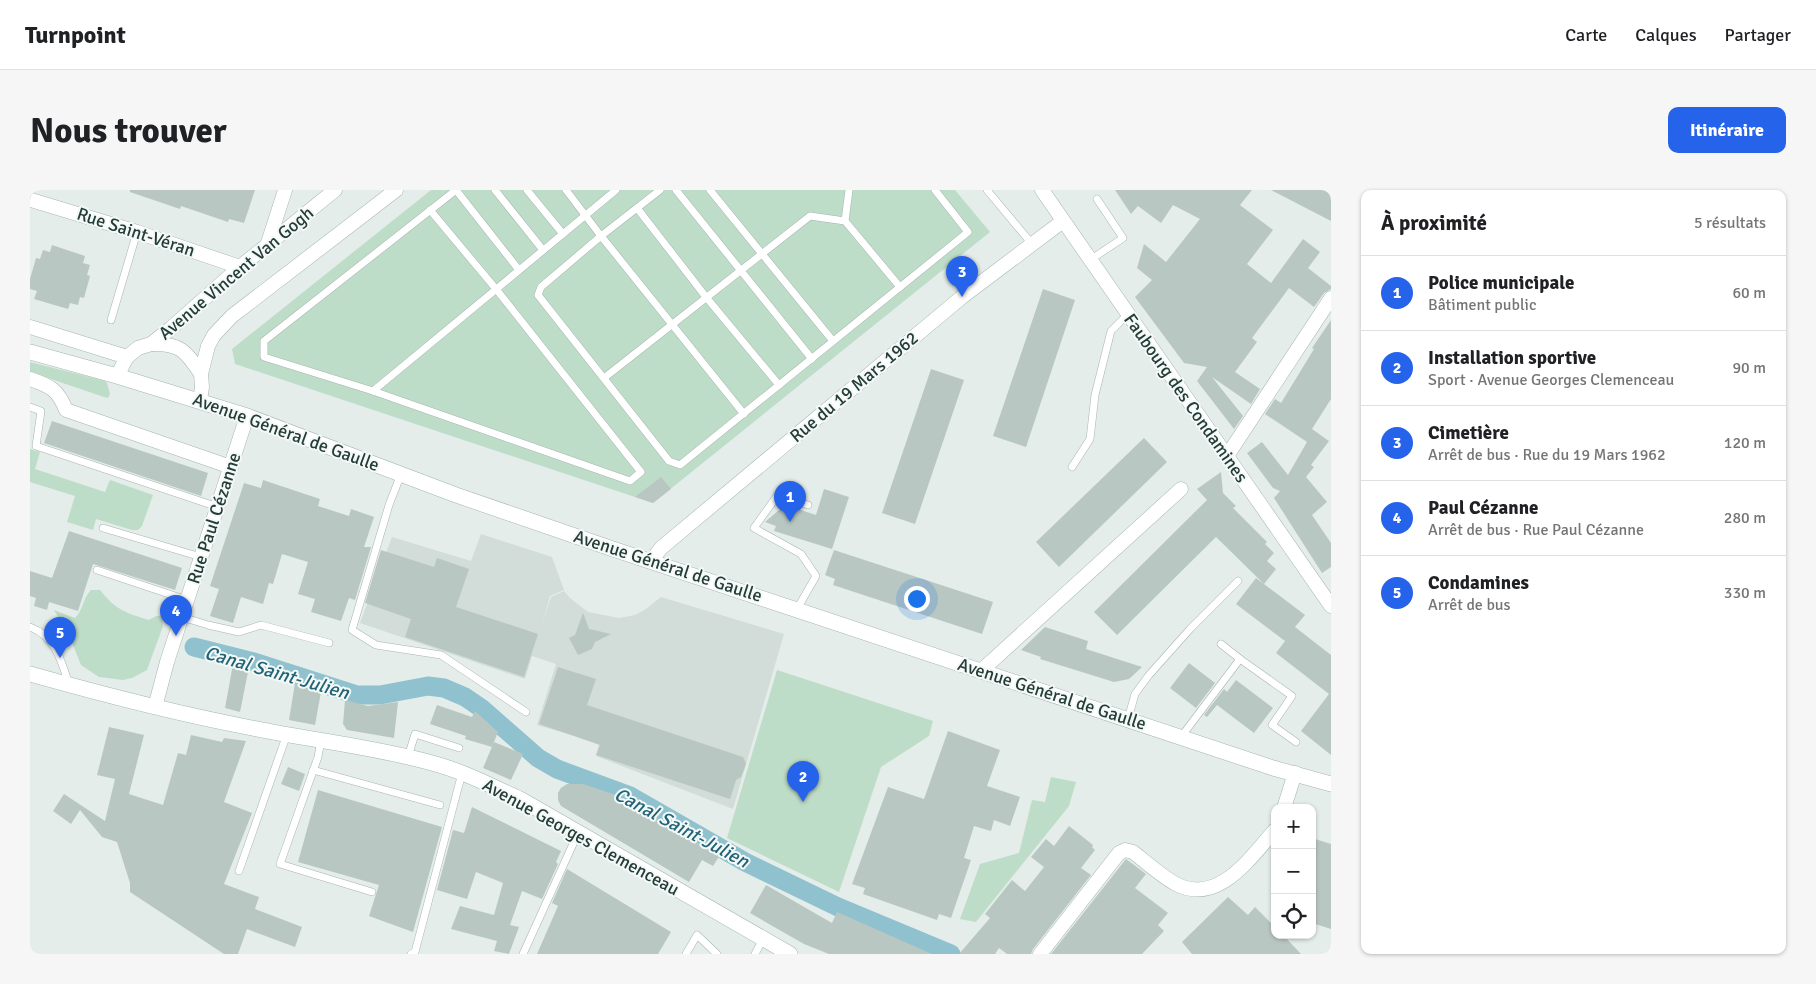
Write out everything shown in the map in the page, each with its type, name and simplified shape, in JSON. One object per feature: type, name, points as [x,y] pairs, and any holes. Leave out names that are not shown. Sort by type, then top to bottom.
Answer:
[{"type":"street","points":[[268,243],[285,190]]},
{"type":"street","name":"Avenue Vincent Van Gogh","points":[[127,357],[138,348],[151,344],[268,243],[336,190]]},
{"type":"street","name":"Avenue Vincent Van Gogh","points":[[200,400],[202,387],[200,374],[208,346],[214,334],[232,316],[396,190]]},
{"type":"street","name":"Faubourg des Condamines","points":[[1042,190],[1227,456],[1330,600]]},
{"type":"street","name":"Rue Saint-Véran","points":[[32,197],[240,267]]},
{"type":"street","name":"Rue du 19 Mars 1962","points":[[650,561],[668,542],[962,297],[1063,221]]},
{"type":"street","points":[[1227,456],[1331,298]]},
{"type":"street","points":[[30,327],[127,357],[117,376]]},
{"type":"street","points":[[151,344],[165,343],[176,347],[189,355],[200,374]]},
{"type":"street","name":"Avenue Général de Gaulle","points":[[30,352],[200,400],[401,474],[650,561],[1181,737],[1331,784]]},
{"type":"street","points":[[30,379],[52,388],[60,397],[66,410],[231,467]]},
{"type":"street","name":"Rue Paul Cézanne","points":[[155,707],[187,600],[247,416]]},
{"type":"street","points":[[982,670],[1181,489]]},
{"type":"street","name":"Avenue Georges Clemenceau","points":[[30,674],[155,707],[248,728],[321,739],[408,757],[434,763],[462,773],[520,799],[790,954]]},
{"type":"street","points":[[1286,804],[1301,775]]},
{"type":"street","name":"Avenue Général de Gaulle","points":[[1301,775],[1331,775]]},
{"type":"street","points":[[1040,954],[1119,853],[1125,850],[1132,852],[1176,884],[1190,889],[1202,890],[1215,887],[1228,880],[1271,834]]},
{"type":"lane","points":[[430,210],[496,289],[640,472],[630,481],[373,391],[264,357],[264,341],[430,210],[456,190],[519,270]]},
{"type":"lane","points":[[495,190],[543,250]]},
{"type":"lane","points":[[527,190],[563,234]]},
{"type":"lane","points":[[566,190],[744,414]]},
{"type":"lane","points":[[604,190],[609,196]]},
{"type":"lane","points":[[373,391],[616,190]]},
{"type":"lane","points":[[660,190],[601,236],[541,287],[538,295],[669,461],[680,465],[968,232],[935,190]]},
{"type":"lane","points":[[676,190],[812,358]]},
{"type":"lane","points":[[710,190],[833,341]]},
{"type":"lane","points":[[845,221],[849,190]]},
{"type":"lane","points":[[987,190],[1032,244]]},
{"type":"lane","points":[[1090,260],[1123,238],[1097,199]]},
{"type":"lane","points":[[637,208],[706,298],[779,385]]},
{"type":"lane","points":[[604,378],[760,253],[810,216],[845,221],[900,287]]},
{"type":"lane","points":[[110,320],[137,232]]},
{"type":"lane","points":[[1072,467],[1090,438],[1095,395],[1111,331],[1128,314]]},
{"type":"lane","points":[[30,407],[41,411],[36,446],[218,507]]},
{"type":"lane","points":[[401,474],[389,505],[352,630],[376,645],[441,655],[526,712]]},
{"type":"lane","points":[[797,609],[816,576],[801,554],[754,528],[778,496],[808,505]]},
{"type":"lane","points":[[103,528],[201,558]]},
{"type":"lane","points":[[96,570],[187,600]]},
{"type":"lane","points":[[1128,719],[1135,694],[1149,675],[1190,628],[1238,581]]},
{"type":"lane","points":[[182,617],[208,626],[239,632],[261,624],[329,643]]},
{"type":"lane","points":[[30,626],[51,641],[60,658],[69,685]]},
{"type":"lane","points":[[1221,644],[1292,696],[1272,725],[1296,742]]},
{"type":"lane","points":[[1181,737],[1240,659]]},
{"type":"lane","points":[[239,871],[287,734]]},
{"type":"lane","points":[[408,757],[415,734],[459,748]]},
{"type":"lane","points":[[321,739],[318,756],[280,864],[372,892]]},
{"type":"lane","points":[[313,770],[440,805]]},
{"type":"lane","points":[[411,954],[415,952],[462,773]]},
{"type":"lane","points":[[523,954],[578,833]]},
{"type":"lane","points":[[686,954],[697,935],[717,954]]},
{"type":"lane","points":[[755,954],[763,939]]},
{"type":"shaded area","points":[[481,534],[552,557],[564,590],[550,596],[542,624],[551,597],[564,591],[588,612],[619,618],[635,615],[661,597],[784,634],[733,809],[596,756],[599,743],[537,725],[556,664],[532,656],[525,679],[360,623],[392,537],[471,561]]},
{"type":"green space","points":[[431,190],[955,190],[990,232],[653,503],[235,364],[232,349]]},
{"type":"green space","points":[[30,362],[105,381],[110,394],[108,398],[104,397],[30,372]]},
{"type":"green space","points":[[30,449],[40,452],[35,469],[105,492],[110,480],[153,495],[142,526],[138,530],[132,530],[96,519],[93,530],[67,522],[75,496],[30,482]]},
{"type":"green space","points":[[91,590],[100,590],[116,606],[134,615],[149,620],[156,616],[162,616],[163,626],[147,670],[132,678],[123,680],[99,677],[81,665],[71,640],[54,610],[75,618]]},
{"type":"green space","points":[[777,670],[933,721],[929,736],[881,767],[839,892],[727,838]]},
{"type":"green space","points":[[1051,777],[1076,782],[1069,806],[976,922],[960,919],[980,864],[1019,853],[1032,800],[1045,802]]},
{"type":"building","points":[[130,190],[255,190],[244,223],[229,219],[228,222],[181,206],[180,209],[130,192]]},
{"type":"building","points":[[1115,190],[1252,190],[1240,205],[1273,230],[1247,264],[1271,283],[1303,239],[1320,252],[1308,268],[1331,286],[1331,289],[1324,293],[1314,307],[1289,288],[1252,338],[1257,342],[1235,372],[1260,389],[1251,404],[1212,377],[1243,416],[1234,429],[1197,381],[1207,367],[1184,363],[1135,297],[1152,280],[1137,268],[1144,244],[1166,262],[1200,219],[1173,205],[1161,223],[1138,206],[1131,214]]},
{"type":"building","points":[[1271,190],[1331,190],[1331,221]]},
{"type":"building","points":[[52,245],[85,256],[83,263],[90,265],[87,275],[90,276],[84,298],[80,297],[78,305],[70,303],[68,309],[34,299],[37,291],[30,289],[30,279],[36,258],[40,259],[43,250],[50,252]]},
{"type":"building","points":[[1043,289],[1075,300],[1026,447],[993,436]]},
{"type":"building","points":[[1331,320],[1331,399],[1312,429],[1329,441],[1311,465],[1314,467],[1306,477],[1327,502],[1312,515],[1331,543],[1331,567],[1322,573],[1274,498],[1280,491],[1273,488],[1247,453],[1262,442],[1288,475],[1307,442],[1265,414],[1275,399],[1281,403],[1314,349],[1312,348]]},
{"type":"building","points":[[931,369],[964,380],[915,524],[882,513]]},
{"type":"building","points":[[52,421],[208,473],[201,496],[44,443]]},
{"type":"building","points":[[1144,438],[1167,462],[1059,567],[1036,542]]},
{"type":"building","points":[[1221,472],[1223,493],[1236,506],[1233,508],[1267,542],[1265,544],[1274,553],[1267,561],[1276,569],[1264,584],[1216,537],[1117,635],[1094,612],[1207,500],[1197,489]]},
{"type":"building","points":[[661,477],[671,489],[653,503],[635,497]]},
{"type":"building","points":[[263,480],[320,499],[318,506],[349,516],[351,509],[374,517],[364,547],[371,547],[355,600],[349,598],[341,621],[311,612],[315,599],[298,594],[308,562],[282,554],[273,584],[269,583],[263,604],[241,597],[233,623],[210,616],[219,589],[210,586],[244,483],[261,488]]},
{"type":"building","points":[[824,489],[849,497],[832,549],[774,531],[776,526],[765,522],[785,505],[816,515]]},
{"type":"building","points":[[69,531],[182,568],[175,590],[93,564],[78,611],[49,602],[47,610],[34,606],[36,598],[30,596],[30,571],[52,578]]},
{"type":"building","points":[[381,550],[434,567],[437,558],[469,569],[456,607],[538,634],[524,677],[405,637],[411,619],[365,603]]},
{"type":"building","points":[[834,550],[993,602],[982,634],[833,585],[835,579],[825,575]]},
{"type":"building","points":[[1256,578],[1305,615],[1295,627],[1331,655],[1331,755],[1301,731],[1329,694],[1276,653],[1285,641],[1236,604]]},
{"type":"building","points":[[583,613],[589,629],[611,634],[595,642],[592,649],[578,655],[569,638],[575,635]]},
{"type":"building","points":[[1045,627],[1088,641],[1086,649],[1142,667],[1129,679],[1114,682],[1040,659],[1041,657],[1021,650]]},
{"type":"building","points":[[1189,663],[1215,683],[1196,708],[1170,688]]},
{"type":"building","points":[[233,664],[249,667],[240,712],[225,708]]},
{"type":"building","points":[[558,667],[596,679],[587,705],[743,757],[746,764],[741,777],[736,780],[730,799],[596,755],[600,745],[539,724]]},
{"type":"building","points":[[1236,680],[1273,708],[1254,733],[1217,705],[1207,717],[1204,715],[1224,689],[1227,692]]},
{"type":"building","points":[[295,683],[321,692],[315,725],[289,720]]},
{"type":"building","points":[[345,700],[368,706],[398,702],[394,738],[347,730],[343,724]]},
{"type":"building","points":[[437,705],[472,717],[475,711],[498,732],[492,747],[465,739],[466,736],[430,724]]},
{"type":"building","points":[[109,727],[144,735],[129,794],[163,805],[178,753],[186,755],[191,735],[222,742],[224,738],[246,741],[224,802],[252,813],[224,884],[259,897],[255,909],[302,927],[295,947],[247,929],[238,954],[224,954],[130,892],[130,883],[117,842],[102,837],[80,810],[71,824],[53,811],[64,794],[105,821],[115,779],[97,775]]},
{"type":"building","points":[[948,731],[1000,750],[987,786],[1020,797],[1010,826],[994,820],[991,831],[974,826],[964,858],[971,860],[951,918],[939,914],[937,920],[863,894],[865,888],[852,884],[888,787],[924,799]]},
{"type":"building","points":[[494,742],[523,754],[511,780],[483,768]]},
{"type":"building","points":[[288,767],[305,774],[299,791],[281,784]]},
{"type":"building","points":[[567,784],[583,784],[619,796],[690,841],[691,839],[720,855],[713,866],[702,860],[689,882],[561,806],[558,800],[558,793]]},
{"type":"building","points":[[318,790],[442,827],[413,932],[369,916],[379,885],[298,862]]},
{"type":"building","points":[[472,807],[561,851],[556,862],[558,864],[542,899],[522,891],[510,925],[519,927],[509,954],[494,951],[497,941],[451,929],[460,906],[494,915],[503,883],[476,872],[467,899],[437,890],[453,830],[464,833]]},
{"type":"building","points":[[1069,826],[1093,845],[1092,847],[1095,850],[1081,868],[1091,875],[1031,954],[1007,954],[999,948],[995,954],[959,954],[990,918],[985,914],[1012,880],[1025,891],[1044,867],[1031,857],[1046,839],[1054,846]]},
{"type":"building","points":[[1316,839],[1331,844],[1331,929],[1316,924]]},
{"type":"building","points":[[1126,859],[1146,874],[1135,888],[1168,913],[1158,925],[1164,931],[1142,954],[1051,954]]},
{"type":"building","points":[[567,869],[671,932],[658,954],[537,954],[558,906],[552,903]]},
{"type":"building","points":[[766,885],[832,923],[837,912],[932,954],[829,954],[804,944],[750,913]]},
{"type":"building","points":[[1228,897],[1248,915],[1255,907],[1271,923],[1271,939],[1287,939],[1301,954],[1192,954],[1182,942]]},
{"type":"waterway","name":"Canal Saint-Julien","points":[[194,647],[254,662],[357,695],[380,695],[428,686],[444,688],[465,697],[481,708],[538,758],[557,769],[630,796],[745,862],[838,907],[951,954]]},
{"type":"place","name":"Cimetière","points":[[962,297]]},
{"type":"place","name":"Police municipale","points":[[790,522]]},
{"type":"place","name":"Paul Cézanne","points":[[176,636]]},
{"type":"place","name":"Condamines","points":[[60,658]]},
{"type":"place","name":"Installation sportive","points":[[803,802]]}]
